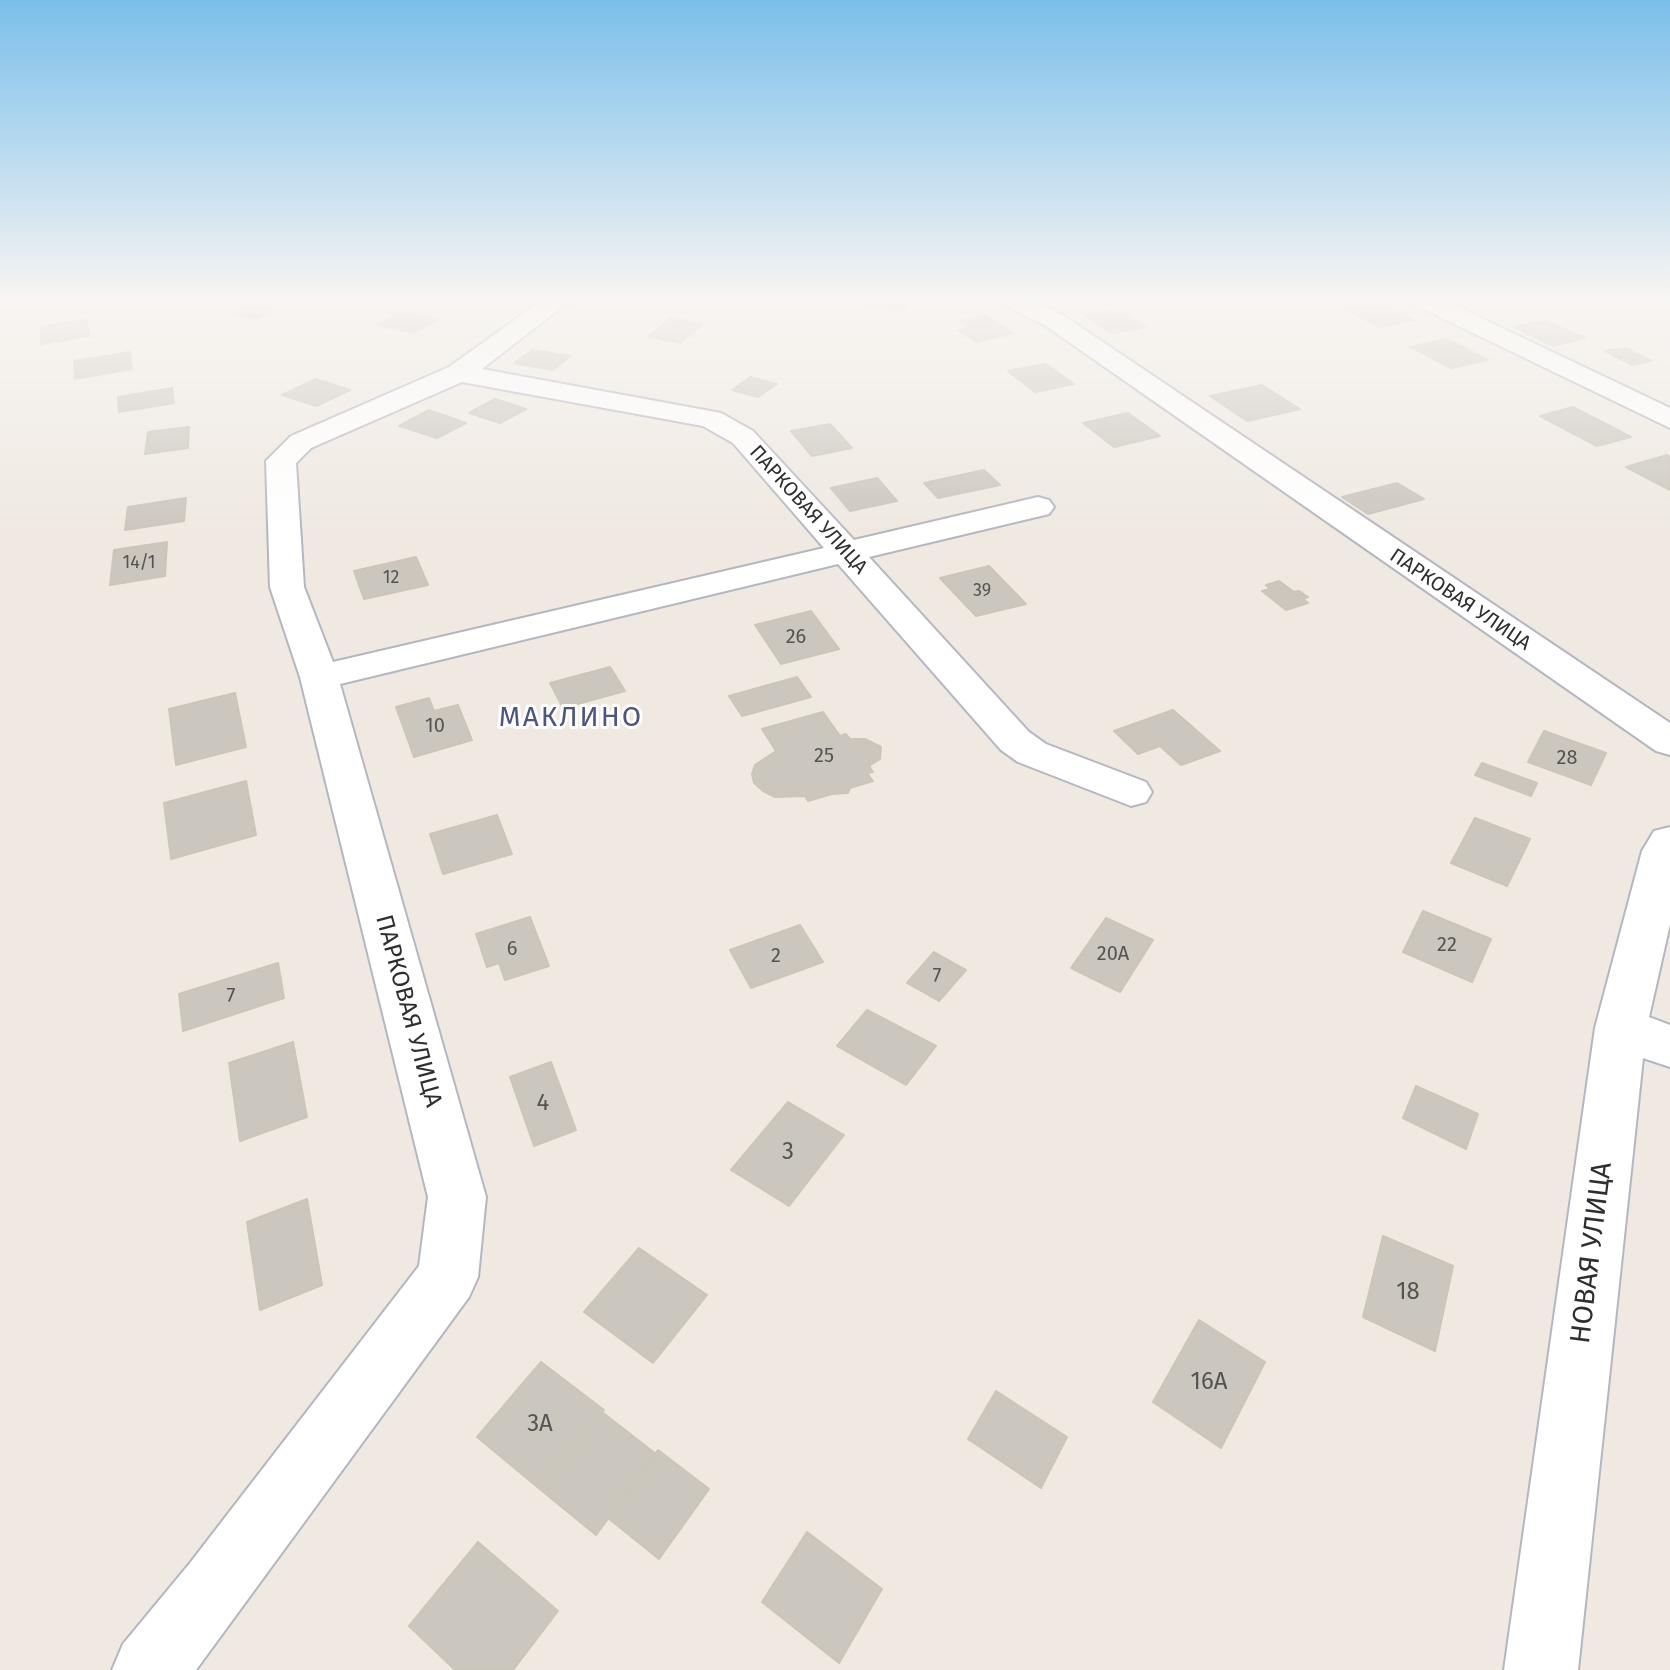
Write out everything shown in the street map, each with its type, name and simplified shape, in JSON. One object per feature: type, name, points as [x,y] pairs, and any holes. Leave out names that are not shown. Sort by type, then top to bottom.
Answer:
[{"type":"street","name":"ПАРКОВАЯ УЛИЦА","points":[[149,1670],[215,1588],[448,1277],[457,1197],[319,677],[287,587],[281,461],[301,442],[450,377]]},
{"type":"street","name":"ПАРКОВАЯ УЛИЦА","points":[[481,377],[711,419],[743,437],[1015,741],[1032,753],[1131,792]]},
{"type":"street","name":"ПАРКОВАЯ УЛИЦА","points":[[1137,377],[1670,742]]},
{"type":"street","points":[[1583,377],[1670,419]]},
{"type":"street","points":[[319,677],[1038,507]]},
{"type":"street","name":"НОВАЯ УЛИЦА","points":[[1541,1670],[1645,1037],[1664,851],[1670,842]]},
{"type":"building","points":[[750,377],[777,384],[758,397],[732,390]]},
{"type":"building","points":[[1016,377],[1064,377],[1074,384],[1035,392]]},
{"type":"building","points":[[316,379],[350,390],[316,406],[282,395]]},
{"type":"building","points":[[1262,385],[1300,409],[1247,421],[1210,396]]},
{"type":"building","points":[[172,388],[174,403],[119,412],[118,397]]},
{"type":"building","points":[[495,399],[526,409],[500,423],[469,413]]},
{"type":"building","points":[[1573,407],[1631,437],[1597,446],[1540,416]]},
{"type":"building","points":[[429,410],[466,423],[437,438],[399,426]]},
{"type":"building","points":[[1128,413],[1160,436],[1114,447],[1083,423]]},
{"type":"building","points":[[830,424],[852,448],[812,456],[791,431]]},
{"type":"building","points":[[189,427],[188,448],[145,454],[148,432]]},
{"type":"building","points":[[1667,455],[1670,457],[1670,490],[1626,467]]},
{"type":"building","points":[[984,470],[1000,485],[938,498],[924,483]]},
{"type":"building","points":[[877,478],[897,501],[850,511],[831,488]]},
{"type":"building","points":[[1397,483],[1424,499],[1368,514],[1342,497]]},
{"type":"building","points":[[186,498],[184,521],[125,530],[128,507]]},
{"type":"building","points":[[167,542],[165,576],[110,585],[114,550]]},
{"type":"building","points":[[416,557],[428,585],[364,599],[354,571]]},
{"type":"building","points":[[989,566],[1026,604],[976,616],[940,578]]},
{"type":"building","points":[[1279,581],[1308,597],[1303,599],[1308,603],[1286,610],[1262,591],[1270,589],[1266,585]]},
{"type":"building","points":[[811,611],[839,649],[781,664],[755,625]]},
{"type":"building","points":[[610,667],[625,691],[563,708],[550,683]]},
{"type":"building","points":[[797,677],[811,697],[742,716],[729,696]]},
{"type":"building","points":[[235,693],[246,747],[176,765],[169,709]]},
{"type":"building","points":[[429,698],[434,711],[458,705],[472,740],[414,757],[396,707]]},
{"type":"building","points":[[1173,710],[1220,751],[1181,765],[1160,746],[1138,754],[1114,731]]},
{"type":"building","points":[[823,712],[840,736],[846,734],[850,739],[865,739],[881,747],[880,759],[869,766],[873,772],[867,773],[873,781],[850,788],[848,793],[808,801],[805,796],[775,797],[763,791],[754,783],[752,774],[755,765],[776,751],[762,729]]},
{"type":"building","points":[[1544,731],[1606,753],[1591,785],[1528,762]]},
{"type":"building","points":[[1482,763],[1537,783],[1531,796],[1475,775]]},
{"type":"building","points":[[246,781],[256,835],[171,859],[164,803]]},
{"type":"building","points":[[497,815],[512,854],[443,874],[430,834]]},
{"type":"building","points":[[1475,818],[1530,839],[1507,886],[1451,863]]},
{"type":"building","points":[[1423,911],[1491,939],[1472,982],[1403,952]]},
{"type":"building","points":[[530,917],[549,966],[505,980],[499,963],[487,967],[476,934]]},
{"type":"building","points":[[1106,918],[1153,940],[1120,992],[1071,968]]},
{"type":"building","points":[[800,925],[823,962],[751,988],[730,950]]},
{"type":"building","points":[[934,952],[966,970],[939,1001],[907,983]]},
{"type":"building","points":[[278,963],[284,998],[183,1031],[179,994]]},
{"type":"building","points":[[867,1010],[936,1046],[906,1085],[837,1046]]},
{"type":"building","points":[[293,1042],[307,1117],[240,1141],[229,1063]]},
{"type":"building","points":[[551,1062],[576,1130],[534,1146],[510,1077]]},
{"type":"building","points":[[1416,1086],[1478,1114],[1466,1149],[1403,1118]]},
{"type":"building","points":[[788,1102],[844,1135],[789,1206],[731,1170]]},
{"type":"building","points":[[307,1199],[322,1285],[260,1310],[247,1222]]},
{"type":"building","points":[[1383,1236],[1453,1266],[1435,1351],[1363,1317]]},
{"type":"building","points":[[639,1248],[707,1295],[653,1363],[584,1312]]},
{"type":"building","points":[[1199,1320],[1265,1362],[1221,1448],[1153,1402]]},
{"type":"building","points":[[541,1362],[604,1410],[541,1490],[477,1437]]},
{"type":"building","points":[[996,1391],[1067,1437],[1041,1488],[968,1439]]},
{"type":"building","points":[[602,1412],[656,1454],[596,1535],[541,1490]]},
{"type":"building","points":[[658,1450],[709,1489],[659,1559],[608,1518]]},
{"type":"building","points":[[807,1532],[882,1589],[839,1663],[762,1602]]},
{"type":"building","points":[[478,1542],[558,1611],[513,1670],[455,1670],[409,1626]]},
{"type":"district","name":"МАКЛИНО","points":[[571,718]]}]
